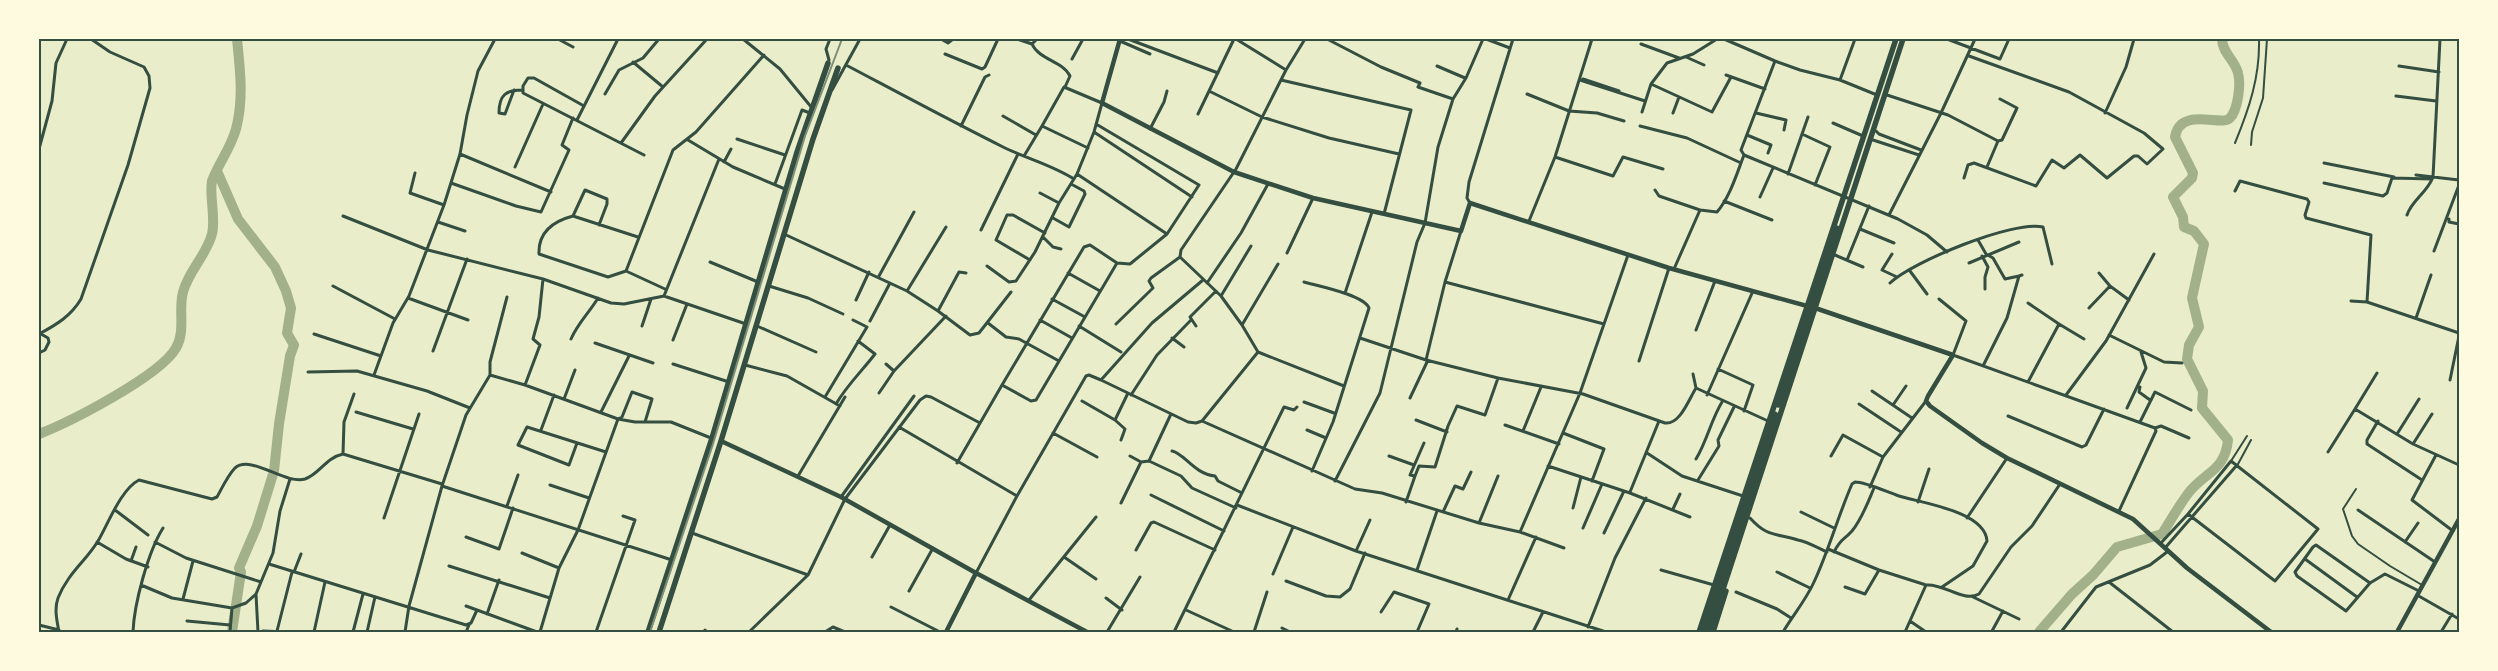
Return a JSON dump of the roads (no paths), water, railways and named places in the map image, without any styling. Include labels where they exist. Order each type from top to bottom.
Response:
[{"type":"main road","points":[[1698,632],[1897,39]]},
{"type":"main road","points":[[1704,632],[1897,39]]},
{"type":"main road","points":[[1713,632],[1876,131],[1904,39]]},
{"type":"main road","points":[[1708,632],[1904,39]]},
{"type":"main road","points":[[648,632],[712,438],[786,189],[828,61]]},
{"type":"main road","points":[[659,630],[692,533],[827,96],[838,68]]},
{"type":"main road","points":[[760,278],[764,277],[770,281]]},
{"type":"main road","points":[[653,616],[658,620],[663,619]]},
{"type":"main road","points":[[651,623],[656,623],[659,630]]},
{"type":"street","points":[[39,149],[52,100],[56,63],[67,39]]},
{"type":"street","points":[[40,334],[55,326],[72,313],[81,299],[128,165],[150,88],[149,76],[144,67],[110,52],[91,39]]},
{"type":"street","points":[[374,375],[395,319],[408,298],[428,250],[460,154],[478,71],[495,39]]},
{"type":"street","points":[[558,39],[564,40],[572,46]]},
{"type":"street","points":[[451,183],[516,206],[542,212],[569,150],[562,145],[618,39]]},
{"type":"street","points":[[605,94],[620,70],[633,61],[643,58],[659,39]]},
{"type":"street","points":[[621,143],[663,87],[708,39]]},
{"type":"street","points":[[743,39],[780,69],[811,110]]},
{"type":"street","points":[[828,61],[826,49],[830,39]]},
{"type":"street","points":[[827,96],[838,83],[860,39]]},
{"type":"street","points":[[941,39],[948,42],[953,39]]},
{"type":"street","points":[[945,54],[981,70],[986,67],[998,39]]},
{"type":"street","points":[[1017,39],[1032,44],[1045,57],[1067,70],[1070,76],[1024,156]]},
{"type":"street","points":[[1032,44],[1037,39]]},
{"type":"street","points":[[1072,59],[1083,39]]},
{"type":"street","points":[[1128,39],[1218,73]]},
{"type":"street","points":[[1198,114],[1235,39],[1286,70]]},
{"type":"street","points":[[1116,324],[1153,288],[1149,281],[1151,278],[1180,257],[1181,250],[1234,172],[1286,70],[1305,39]]},
{"type":"street","points":[[1327,39],[1381,68],[1420,83],[1418,87],[1453,99]]},
{"type":"street","points":[[1335,481],[1374,409],[1384,380],[1417,242],[1425,223],[1438,147],[1453,99],[1466,78],[1484,39],[1510,48]]},
{"type":"street","points":[[1513,39],[1469,182],[1467,198],[1470,203],[1671,269],[1818,309],[2155,428],[2161,426],[2189,438]]},
{"type":"street","points":[[1529,221],[1555,157],[1592,39]]},
{"type":"street","points":[[1642,112],[1651,84],[1668,64],[1717,39]]},
{"type":"street","points":[[1724,39],[1775,61],[1800,70],[1840,80],[1877,95]]},
{"type":"street","points":[[1840,80],[1855,39]]},
{"type":"street","points":[[1947,39],[2000,59],[2009,39]]},
{"type":"street","points":[[1888,215],[1941,113],[1969,56],[1975,39]]},
{"type":"street","points":[[2105,112],[2126,67],[2134,39]]},
{"type":"street","points":[[2407,215],[2413,202],[2428,190],[2433,178],[2440,39]]},
{"type":"street","points":[[987,266],[1013,283],[1030,260],[1059,203],[1077,174],[1088,148],[1120,40],[1150,54]]},
{"type":"street","points":[[1641,44],[1679,58]]},
{"type":"street","points":[[626,271],[673,150],[688,140],[764,55]]},
{"type":"street","points":[[1964,178],[1970,163],[1987,167],[2035,186],[2052,160],[2064,168],[2080,155],[2107,178],[2134,156],[2138,156],[2147,164],[2163,148],[2144,133],[2055,86],[1969,56]]},
{"type":"street","points":[[1685,57],[1704,66]]},
{"type":"street","points":[[633,61],[663,87]]},
{"type":"street","points":[[1775,61],[1741,150],[1744,155],[1888,215],[1927,235],[1947,252]]},
{"type":"street","points":[[846,65],[961,126],[1018,154],[1054,167],[1074,179]]},
{"type":"street","points":[[1437,66],[1466,78]]},
{"type":"street","points":[[2399,66],[2439,72]]},
{"type":"street","points":[[961,126],[985,77],[988,75]]},
{"type":"street","points":[[1726,75],[1764,89]]},
{"type":"street","points":[[1651,84],[1713,112],[1731,77]]},
{"type":"street","points":[[522,90],[528,78],[534,78],[584,106]]},
{"type":"street","points":[[1580,79],[1619,91]]},
{"type":"street","points":[[1580,79],[1645,101]]},
{"type":"street","points":[[1281,80],[1409,108],[1411,114],[1384,215]]},
{"type":"street","points":[[1065,87],[1234,172],[1313,198],[1461,231]]},
{"type":"street","points":[[514,90],[505,114],[499,112],[505,93],[514,90],[522,90]]},
{"type":"street","points":[[522,90],[523,93],[543,104],[644,155]]},
{"type":"street","points":[[1149,130],[1164,102],[1167,91]]},
{"type":"street","points":[[1209,91],[1262,117],[1329,138],[1399,154]]},
{"type":"street","points":[[1527,94],[1569,111],[1597,113],[1624,122]]},
{"type":"street","points":[[1887,95],[1941,113],[1998,141]]},
{"type":"street","points":[[2396,96],[2436,101]]},
{"type":"street","points":[[1672,113],[1679,97]]},
{"type":"street","points":[[1987,167],[1998,141],[2002,140],[2017,108],[2000,100]]},
{"type":"street","points":[[515,167],[543,104]]},
{"type":"street","points":[[775,184],[802,110],[811,110]]},
{"type":"street","points":[[1756,113],[1786,120],[1784,130]]},
{"type":"street","points":[[1003,116],[1036,135]]},
{"type":"street","points":[[1788,174],[1808,117]]},
{"type":"street","points":[[1833,123],[1863,136]]},
{"type":"street","points":[[957,463],[1084,247],[1088,245],[1117,263],[1127,265],[1137,260],[1167,234],[1199,185],[1096,124]]},
{"type":"street","points":[[1042,126],[1088,148]]},
{"type":"street","points":[[1640,126],[1687,138],[1741,163]]},
{"type":"street","points":[[1876,131],[1879,134],[1921,150]]},
{"type":"street","points":[[1094,132],[1192,197]]},
{"type":"street","points":[[1802,134],[1830,147],[1815,185]]},
{"type":"street","points":[[1747,135],[1771,145],[1768,154]]},
{"type":"street","points":[[737,139],[785,155]]},
{"type":"street","points":[[688,140],[724,162],[786,189]]},
{"type":"street","points":[[1873,140],[1919,155]]},
{"type":"street","points":[[724,162],[731,149]]},
{"type":"street","points":[[460,154],[551,192]]},
{"type":"street","points":[[982,230],[1018,154]]},
{"type":"street","points":[[1655,190],[1659,196],[1700,210],[1717,212],[1724,201],[1744,155]]},
{"type":"street","points":[[1555,157],[1613,176],[1623,157],[1663,169]]},
{"type":"street","points":[[664,296],[665,289],[719,159]]},
{"type":"street","points":[[2324,163],[2395,177],[2459,180]]},
{"type":"street","points":[[1760,197],[1773,168]]},
{"type":"street","points":[[415,173],[410,193],[444,205]]},
{"type":"street","points":[[1077,174],[1167,234]]},
{"type":"street","points":[[2416,175],[2433,178]]},
{"type":"street","points":[[2324,183],[2383,196],[2387,193],[2391,179],[2395,177]]},
{"type":"street","points":[[2235,190],[2240,181],[2307,199],[2309,202],[2306,217],[2371,236],[2367,302]]},
{"type":"street","points":[[1053,218],[1069,227],[1085,194],[1071,184]]},
{"type":"street","points":[[1207,283],[1241,233],[1268,184]]},
{"type":"street","points":[[2459,186],[2448,221],[2459,224]]},
{"type":"street","points":[[2434,251],[2459,186]]},
{"type":"street","points":[[573,216],[583,191],[589,190],[607,199],[599,225]]},
{"type":"street","points":[[1040,193],[1059,203]]},
{"type":"street","points":[[1286,254],[1313,198]]},
{"type":"street","points":[[1724,201],[1772,220]]},
{"type":"street","points":[[1410,398],[1427,360],[1445,282],[1470,203]]},
{"type":"street","points":[[1847,260],[1869,206]]},
{"type":"street","points":[[1639,361],[1671,269],[1700,210]]},
{"type":"street","points":[[879,276],[914,212]]},
{"type":"street","points":[[1345,294],[1372,212]]},
{"type":"street","points":[[1030,260],[996,240],[1007,215],[1013,215],[1045,233]]},
{"type":"street","points":[[343,216],[428,250],[543,280],[618,304],[664,296],[746,324]]},
{"type":"street","points":[[638,237],[573,216],[557,220],[549,226],[539,254],[608,277],[626,271],[665,289]]},
{"type":"street","points":[[438,222],[465,231]]},
{"type":"street","points":[[907,291],[946,227]]},
{"type":"street","points":[[1890,283],[1897,277],[1947,252],[1978,240],[2022,227],[2043,227],[2052,264]]},
{"type":"street","points":[[1860,229],[1894,243]]},
{"type":"street","points":[[784,234],[879,276],[907,291],[946,316],[970,335],[979,333],[1011,292]]},
{"type":"street","points":[[1043,237],[1053,247],[1061,249]]},
{"type":"street","points":[[1978,240],[1988,267],[1985,277],[1986,289]]},
{"type":"street","points":[[1969,263],[1984,255],[2019,242]]},
{"type":"street","points":[[1221,296],[1251,246]]},
{"type":"street","points":[[1892,254],[1882,270],[1897,277]]},
{"type":"street","points":[[2066,395],[2109,335],[2154,254]]},
{"type":"street","points":[[1520,532],[1580,393],[1628,255]]},
{"type":"street","points":[[1835,255],[1863,267]]},
{"type":"street","points":[[1983,366],[2007,318],[2020,276],[2005,279],[1993,258],[1984,255]]},
{"type":"street","points":[[1180,257],[1221,296],[1242,325],[1258,352],[1344,386]]},
{"type":"street","points":[[433,351],[467,259]]},
{"type":"street","points":[[710,262],[760,278]]},
{"type":"street","points":[[1002,385],[1031,401],[1036,400],[1117,263]]},
{"type":"street","points":[[1242,325],[1278,264]]},
{"type":"street","points":[[1910,271],[1926,294]]},
{"type":"street","points":[[856,300],[869,272]]},
{"type":"street","points":[[938,311],[959,272],[966,273]]},
{"type":"street","points":[[1068,273],[1100,291]]},
{"type":"street","points":[[2098,273],[2110,286],[2129,300]]},
{"type":"street","points":[[2416,318],[2431,275]]},
{"type":"street","points":[[525,384],[540,345],[533,339],[539,317],[543,280]]},
{"type":"street","points":[[1101,380],[1152,323],[1203,280]]},
{"type":"street","points":[[770,281],[842,314]]},
{"type":"street","points":[[1696,330],[1715,281]]},
{"type":"street","points":[[870,321],[890,282]]},
{"type":"street","points":[[1304,282],[1345,294],[1366,302],[1369,306],[1344,386],[1312,471]]},
{"type":"street","points":[[1445,282],[1604,324]]},
{"type":"street","points":[[333,286],[395,319]]},
{"type":"street","points":[[2089,308],[2110,286]]},
{"type":"street","points":[[1196,326],[1190,316],[1216,291]]},
{"type":"street","points":[[1707,395],[1752,291]]},
{"type":"street","points":[[405,632],[409,606],[442,485],[470,408],[490,375],[490,362],[507,297]]},
{"type":"street","points":[[408,298],[468,320]]},
{"type":"street","points":[[571,339],[579,322],[590,312],[598,298]]},
{"type":"street","points":[[642,326],[652,299]]},
{"type":"street","points":[[1052,299],[1085,317]]},
{"type":"street","points":[[1834,552],[1841,538],[1851,532],[1862,516],[1883,457],[1926,401],[1953,356],[1967,323],[1939,299]]},
{"type":"street","points":[[2351,301],[2367,302],[2459,334],[2450,380]]},
{"type":"street","points":[[2028,303],[2084,339]]},
{"type":"street","points":[[673,340],[687,304]]},
{"type":"street","points":[[879,393],[894,371],[946,316]]},
{"type":"street","points":[[825,397],[867,327],[853,320]]},
{"type":"street","points":[[1040,320],[1072,338]]},
{"type":"street","points":[[1116,420],[1129,394],[1144,372],[1172,338],[1192,320]]},
{"type":"street","points":[[988,323],[1010,339],[1016,338],[1058,361]]},
{"type":"street","points":[[2028,382],[2059,324]]},
{"type":"street","points":[[756,326],[816,352]]},
{"type":"street","points":[[1079,326],[1121,352]]},
{"type":"street","points":[[39,353],[45,350],[49,342],[48,338],[40,334]]},
{"type":"street","points":[[314,334],[381,356]]},
{"type":"street","points":[[2109,335],[2165,362],[2182,363]]},
{"type":"street","points":[[1172,338],[1184,347]]},
{"type":"street","points":[[1360,338],[1427,360],[1498,378],[1580,393],[1670,424],[1677,420],[1696,388],[1693,374]]},
{"type":"street","points":[[798,476],[846,388],[857,378],[875,354],[858,341]]},
{"type":"street","points":[[595,342],[629,356],[653,363]]},
{"type":"street","points":[[2127,408],[2146,367],[2141,351]]},
{"type":"street","points":[[946,632],[1017,496],[1084,378],[1089,375],[1188,422],[1196,423],[1202,421],[1258,352]]},
{"type":"street","points":[[602,412],[629,356]]},
{"type":"street","points":[[673,364],[728,382]]},
{"type":"street","points":[[886,364],[894,371]]},
{"type":"street","points":[[744,365],[787,376],[838,405]]},
{"type":"street","points":[[1718,369],[1753,385],[1744,411]]},
{"type":"street","points":[[564,398],[575,370]]},
{"type":"street","points":[[308,372],[351,371],[374,375],[428,391],[470,408]]},
{"type":"street","points":[[2328,452],[2377,373]]},
{"type":"street","points":[[490,375],[525,384],[618,419],[671,422],[712,438]]},
{"type":"street","points":[[1406,502],[1419,466],[1424,467],[1426,465],[1433,468],[1435,466],[1457,406],[1485,416],[1498,378]]},
{"type":"street","points":[[1893,405],[1906,386]]},
{"type":"street","points":[[1523,431],[1541,387]]},
{"type":"street","points":[[2140,387],[2139,392],[2150,400]]},
{"type":"street","points":[[1696,388],[1722,402],[1769,421]]},
{"type":"street","points":[[1872,391],[1912,418]]},
{"type":"street","points":[[466,606],[539,632],[559,568],[578,530],[618,419],[622,417],[632,393],[635,392],[652,399],[645,422]]},
{"type":"street","points":[[2140,422],[2150,400],[2156,392],[2191,410]]},
{"type":"street","points":[[343,454],[344,422],[354,394]]},
{"type":"street","points":[[541,430],[554,395]]},
{"type":"street","points":[[749,632],[808,574],[843,498],[914,396]]},
{"type":"street","points":[[843,498],[920,400],[926,396],[950,406],[980,423]]},
{"type":"street","points":[[838,405],[845,397]]},
{"type":"street","points":[[2397,434],[2419,399]]},
{"type":"street","points":[[1082,401],[1116,420],[1125,429],[1121,440]]},
{"type":"street","points":[[1926,401],[1982,443],[2007,458],[2119,511],[2148,532],[2166,550],[2271,632]]},
{"type":"street","points":[[1304,402],[1334,413]]},
{"type":"street","points":[[1696,459],[1705,445],[1712,422],[1722,402]]},
{"type":"street","points":[[1859,404],[1901,432]]},
{"type":"street","points":[[1174,632],[1284,407],[1294,410],[1297,407]]},
{"type":"street","points":[[1698,480],[1720,446],[1719,439],[1734,407]]},
{"type":"street","points":[[2008,416],[2082,447],[2086,445],[2104,409]]},
{"type":"street","points":[[2355,409],[2378,421],[2413,444],[2459,465]]},
{"type":"street","points":[[356,412],[413,428]]},
{"type":"street","points":[[384,518],[419,414]]},
{"type":"street","points":[[1149,461],[1171,414]]},
{"type":"street","points":[[2413,444],[2432,414]]},
{"type":"street","points":[[1416,420],[1447,432]]},
{"type":"street","points":[[1202,421],[1262,450],[1355,490],[1382,493],[1406,502],[1479,523],[1520,532],[1564,548]]},
{"type":"street","points":[[1630,493],[1660,421]]},
{"type":"street","points":[[2378,421],[2367,440],[2367,444],[2422,480]]},
{"type":"street","points":[[1505,425],[1559,444]]},
{"type":"street","points":[[577,443],[569,465],[518,445],[525,427],[541,430],[606,452]]},
{"type":"street","points":[[899,427],[957,463],[1017,496]]},
{"type":"street","points":[[2119,511],[2156,430],[2155,428]]},
{"type":"street","points":[[1307,430],[1326,438]]},
{"type":"street","points":[[1053,433],[1097,457]]},
{"type":"street","points":[[1563,433],[1604,450],[1592,481]]},
{"type":"street","points":[[1832,456],[1843,435],[1883,457]]},
{"type":"street","points":[[721,441],[798,476],[891,523],[976,573],[1030,600],[1085,632]]},
{"type":"street","points":[[1415,476],[1410,475],[1424,443]]},
{"type":"street","points":[[1172,451],[1178,452],[1192,467],[1216,476],[1218,481],[1242,493]]},
{"type":"street","points":[[1647,453],[1676,473],[1744,496]]},
{"type":"street","points":[[39,625],[59,631],[56,607],[71,574],[97,542],[131,486],[139,480],[212,499],[237,467],[253,466],[290,479],[307,478],[331,458],[343,454],[401,470],[672,560]]},
{"type":"street","points":[[2436,454],[2412,501],[2453,530]]},
{"type":"street","points":[[1130,456],[1141,462],[1149,461],[1181,476],[1192,488],[1356,551],[1606,632]]},
{"type":"street","points":[[1389,456],[1414,465]]},
{"type":"street","points":[[1967,518],[2007,458]]},
{"type":"street","points":[[2160,543],[2188,514],[2231,461],[2318,528],[2278,579],[2274,580],[2188,514]]},
{"type":"street","points":[[1121,503],[1141,462]]},
{"type":"street","points":[[1548,466],[1646,498],[1690,517]]},
{"type":"street","points":[[2067,632],[2062,631],[2092,591],[2150,565],[2166,550],[2237,466]]},
{"type":"street","points":[[1918,502],[1929,469]]},
{"type":"street","points":[[1444,512],[1455,486],[1463,489],[1471,472]]},
{"type":"street","points":[[507,506],[518,474]]},
{"type":"street","points":[[1479,523],[1498,476]]},
{"type":"street","points":[[1573,508],[1581,477]]},
{"type":"street","points":[[258,632],[256,594],[277,540],[280,511],[290,479]]},
{"type":"street","points":[[1783,632],[1810,588],[1828,551],[1834,528],[1852,484],[1858,482],[1918,502],[1940,506],[1967,518],[1984,530],[1986,544],[1973,566],[1954,577],[1942,587]]},
{"type":"street","points":[[1583,528],[1602,484]]},
{"type":"street","points":[[1973,597],[1979,594],[2011,547],[2032,526],[2060,484]]},
{"type":"street","points":[[550,485],[589,498]]},
{"type":"street","points":[[1604,533],[1624,491]]},
{"type":"street","points":[[1673,509],[1680,494]]},
{"type":"street","points":[[1151,495],[1224,531]]},
{"type":"street","points":[[1588,627],[1615,558],[1646,498]]},
{"type":"street","points":[[466,537],[498,550],[513,508]]},
{"type":"street","points":[[115,510],[148,535]]},
{"type":"street","points":[[1417,570],[1437,510]]},
{"type":"street","points":[[2358,510],[2436,562]]},
{"type":"street","points":[[1801,512],[1834,528]]},
{"type":"street","points":[[596,632],[635,520],[623,516]]},
{"type":"street","points":[[1030,600],[1096,517]]},
{"type":"street","points":[[1750,518],[1762,530],[1777,537],[1799,540],[1879,570],[1973,597],[2019,619]]},
{"type":"street","points":[[1356,551],[1370,520]]},
{"type":"street","points":[[2397,632],[2459,520]]},
{"type":"street","points":[[1136,550],[1151,523],[1154,522],[1215,550]]},
{"type":"street","points":[[872,557],[891,523]]},
{"type":"street","points":[[2406,542],[2418,523]]},
{"type":"street","points":[[1272,574],[1293,527]]},
{"type":"street","points":[[134,632],[134,614],[141,585],[155,542],[163,528]]},
{"type":"street","points":[[692,533],[808,574]]},
{"type":"street","points":[[1508,600],[1536,537]]},
{"type":"street","points":[[97,542],[130,561],[148,567]]},
{"type":"street","points":[[155,542],[193,561],[261,582]]},
{"type":"street","points":[[2370,583],[2318,546],[2313,547],[2295,572],[2296,576],[2345,610],[2348,610],[2370,583],[2385,574],[2459,619]]},
{"type":"street","points":[[130,561],[136,547]]},
{"type":"street","points":[[909,591],[933,548]]},
{"type":"street","points":[[522,553],[559,568]]},
{"type":"street","points":[[277,631],[293,572],[301,554]]},
{"type":"street","points":[[1286,581],[1326,596],[1340,597],[1350,588],[1365,554]]},
{"type":"street","points":[[1064,557],[1096,579]]},
{"type":"street","points":[[2305,558],[2357,598]]},
{"type":"street","points":[[183,599],[193,561]]},
{"type":"street","points":[[269,564],[469,625]]},
{"type":"street","points":[[449,566],[499,580],[550,598]]},
{"type":"street","points":[[1661,570],[1714,585]]},
{"type":"street","points":[[1845,587],[1865,594],[1879,570]]},
{"type":"street","points":[[1777,572],[1810,588]]},
{"type":"street","points":[[1107,632],[1122,610],[1140,577]]},
{"type":"street","points":[[487,614],[499,580]]},
{"type":"street","points":[[314,632],[325,582]]},
{"type":"street","points":[[2109,582],[2173,632]]},
{"type":"street","points":[[141,585],[172,598],[234,608],[256,594]]},
{"type":"street","points":[[1905,632],[1926,585]]},
{"type":"street","points":[[1254,632],[1267,592]]},
{"type":"street","points":[[1381,612],[1394,592],[1429,604],[1417,632]]},
{"type":"street","points":[[1736,592],[1777,608],[1791,618]]},
{"type":"street","points":[[352,632],[363,594]]},
{"type":"street","points":[[367,632],[375,597]]},
{"type":"street","points":[[1106,598],[1122,610]]},
{"type":"street","points":[[230,632],[234,608]]},
{"type":"street","points":[[891,608],[940,632]]},
{"type":"street","points":[[466,632],[477,610]]},
{"type":"street","points":[[1186,610],[1234,632]]},
{"type":"street","points":[[1992,631],[2003,610]]},
{"type":"street","points":[[1533,632],[1543,612]]},
{"type":"street","points":[[2441,632],[2452,614]]},
{"type":"street","points":[[187,620],[230,625]]},
{"type":"street","points":[[1910,620],[1926,632]]},
{"type":"street","points":[[826,632],[833,627],[845,632]]},
{"type":"street","points":[[1282,628],[1290,632]]},
{"type":"street","points":[[263,631],[287,632]]},
{"type":"street","points":[[202,632],[221,632]]},
{"type":"lane","points":[[2235,143],[2253,92],[2259,55],[2259,39]]},
{"type":"lane","points":[[2251,144],[2252,132],[2263,98],[2267,39]]},
{"type":"lane","points":[[2231,461],[2247,436]]},
{"type":"lane","points":[[2237,466],[2251,440]]},
{"type":"lane","points":[[2356,489],[2343,509],[2354,540],[2390,566],[2422,585]]},
{"type":"waterway","points":[[39,434],[92,409],[134,384],[152,372],[176,348],[181,335],[183,292],[212,234],[212,181],[236,129],[241,84],[237,39]]},
{"type":"waterway","points":[[2039,632],[2117,547],[2162,534],[2190,491],[2219,464],[2226,450],[2228,440],[2202,408],[2203,391],[2187,359],[2189,345],[2199,327],[2192,298],[2204,244],[2194,231],[2184,227],[2183,217],[2173,197],[2192,178],[2193,173],[2175,137],[2178,128],[2185,122],[2192,120],[2226,120],[2233,114],[2237,103],[2239,90],[2238,73],[2224,48],[2222,39]]},
{"type":"waterway","points":[[217,171],[238,219],[275,267],[286,291],[291,308],[287,333],[294,345],[290,356],[279,424],[274,471],[257,526],[239,568],[241,572],[232,632]]},
{"type":"railway","points":[[650,632],[713,444],[805,136],[842,39]]}]
